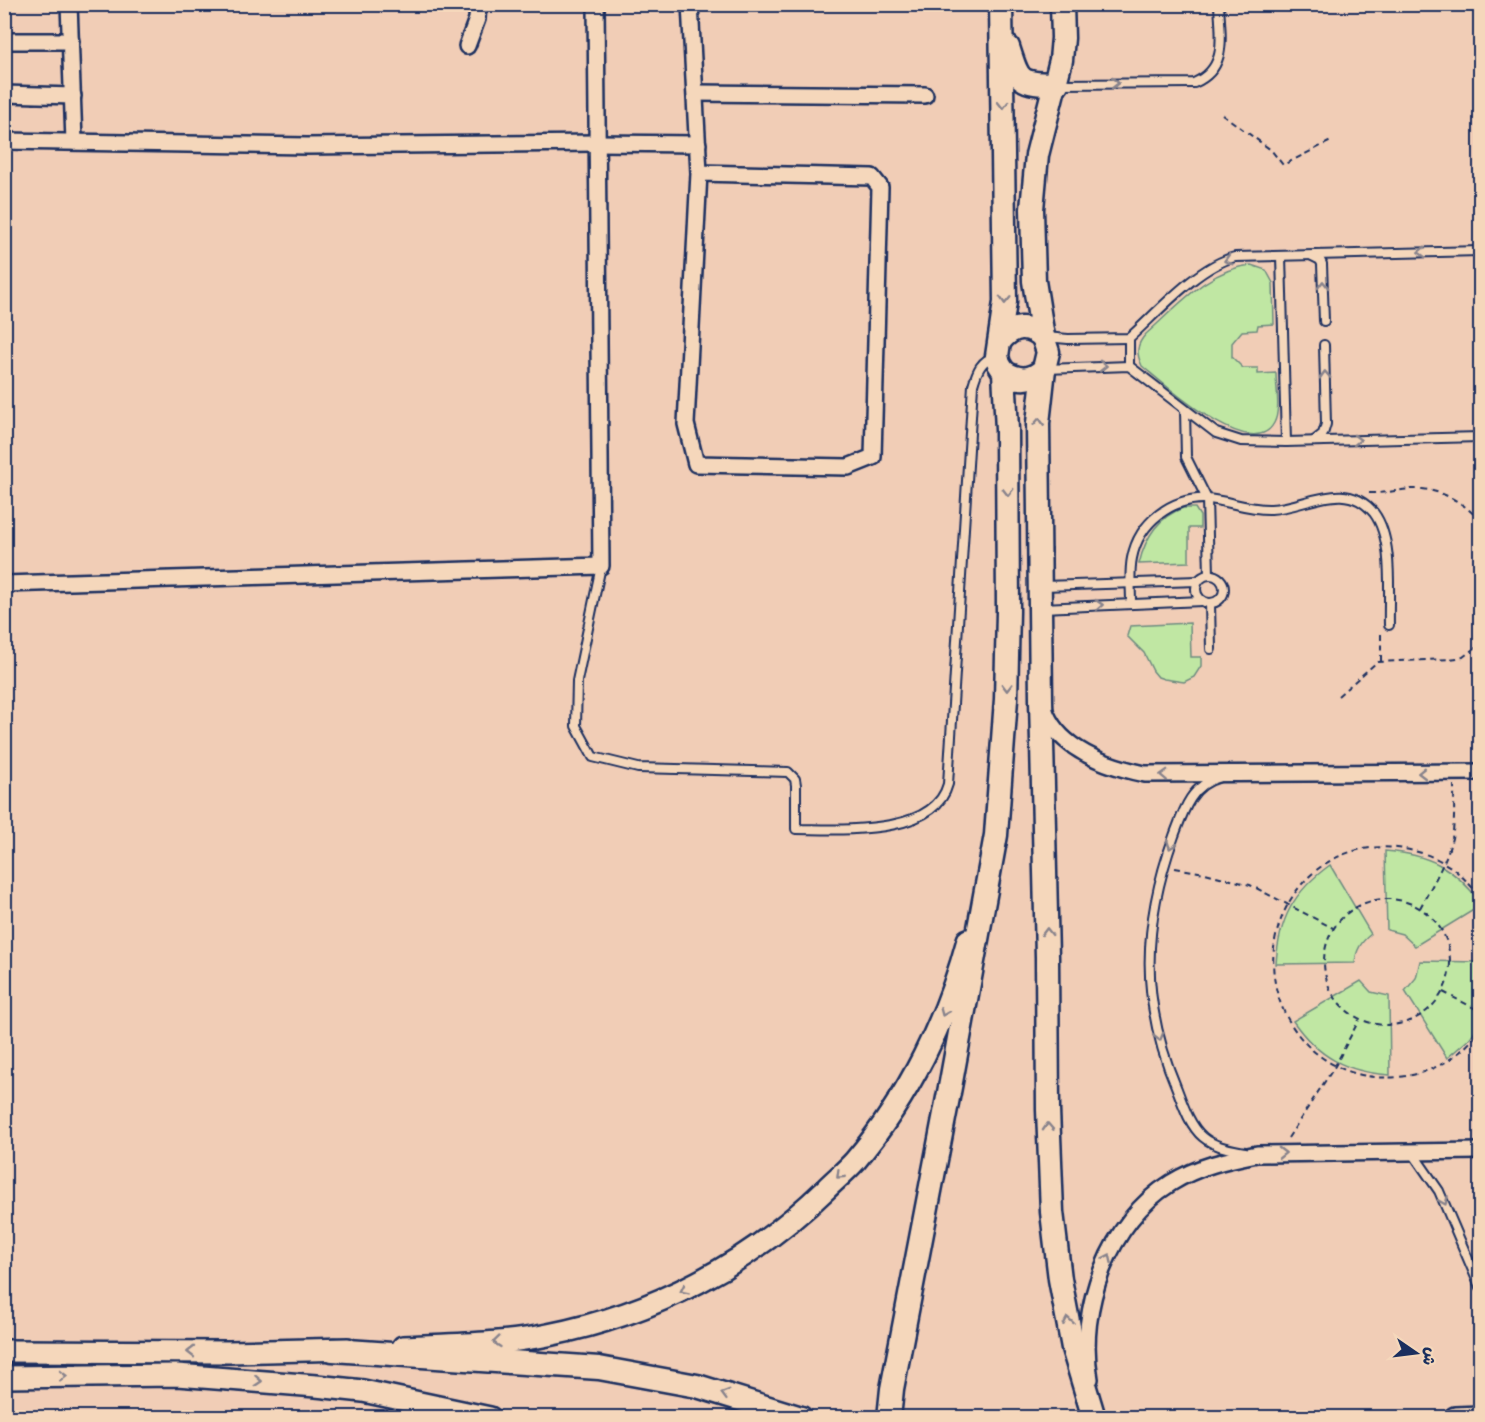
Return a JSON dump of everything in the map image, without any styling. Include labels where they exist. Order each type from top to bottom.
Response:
[{"type":"main road","points":[[889,1418],[892,1389],[996,835],[1006,699],[1008,622],[1007,430],[1001,356],[1005,302],[1001,4]]},
{"type":"main road","points":[[1062,4],[1064,38],[1057,84],[1042,130],[1032,209],[1034,281],[1043,337],[1048,352],[1038,423],[1048,1110],[1052,1212],[1060,1279],[1073,1348],[1096,1418]]},
{"type":"main road","points":[[1002,28],[1015,72],[1020,78],[1036,84],[1057,84]]},
{"type":"main road","points":[[1001,356],[1013,329],[1029,328],[1043,337]]},
{"type":"main road","points":[[1001,356],[1020,379],[1029,379],[1044,369]]},
{"type":"main road","points":[[333,1350],[599,1368],[697,1386],[801,1418]]},
{"type":"street","points":[[69,4],[74,142]]},
{"type":"street","points":[[467,46],[477,19],[478,4]]},
{"type":"street","points":[[4,584],[601,566],[596,4]]},
{"type":"street","points":[[690,4],[699,173],[686,424],[696,464],[848,467],[873,458],[880,188],[872,177],[699,173]]},
{"type":"street","points":[[4,41],[71,41]]},
{"type":"street","points":[[696,93],[926,95]]},
{"type":"street","points":[[4,94],[73,96]]},
{"type":"street","points":[[4,141],[307,146],[698,144]]},
{"type":"street","points":[[1041,700],[1048,720],[1059,734],[1077,748],[1120,769],[1145,774],[1480,772]]},
{"type":"street","points":[[4,1351],[229,1352],[492,1343],[548,1335],[601,1322],[656,1304],[707,1279],[757,1248],[808,1206],[855,1161],[896,1105],[929,1046],[956,982],[996,835]]},
{"type":"street","points":[[1096,1418],[1089,1373],[1087,1339],[1092,1304],[1101,1273],[1114,1244],[1134,1217],[1152,1197],[1171,1183],[1222,1161],[1257,1154],[1480,1151]]},
{"type":"street","points":[[4,1377],[177,1375],[316,1386],[363,1390],[490,1418]]},
{"type":"street","points":[[1455,1418],[1480,1417]]},
{"type":"lane","points":[[1057,84],[1194,82],[1204,79],[1216,65],[1220,52],[1219,4]]},
{"type":"lane","points":[[1043,337],[1129,338],[1211,266],[1235,257],[1480,251]]},
{"type":"lane","points":[[1310,255],[1320,260],[1322,264],[1324,321]]},
{"type":"lane","points":[[1281,256],[1286,442]]},
{"type":"lane","points":[[1129,338],[1129,366]]},
{"type":"lane","points":[[1312,441],[1323,434],[1326,424],[1324,345]]},
{"type":"lane","points":[[601,566],[577,681],[576,726],[593,757],[638,768],[788,772],[792,775],[796,785],[796,829],[856,829],[890,826],[928,812],[939,803],[946,793],[948,784],[973,385],[976,373],[982,364],[989,358],[1001,356]]},
{"type":"lane","points":[[1044,369],[1129,366],[1215,434],[1228,439],[1286,442],[1480,437]]},
{"type":"lane","points":[[1185,410],[1186,457],[1207,499],[1209,574]]},
{"type":"lane","points":[[1131,603],[1132,559],[1135,546],[1151,521],[1163,510],[1191,499],[1207,499],[1268,509],[1295,506],[1332,495],[1349,498],[1368,508],[1382,528],[1387,556],[1389,625]]},
{"type":"lane","points":[[1040,598],[1131,583],[1198,581],[1209,574]]},
{"type":"lane","points":[[1040,598],[1131,603],[1206,602],[1222,598],[1224,588],[1220,579],[1209,574]]},
{"type":"lane","points":[[1198,581],[1195,590],[1196,595],[1206,602],[1211,649]]},
{"type":"lane","points":[[1232,775],[1202,784],[1194,792],[1177,826],[1163,866],[1153,911],[1148,953],[1150,990],[1168,1069],[1194,1127],[1202,1136],[1223,1148],[1257,1154]]},
{"type":"lane","points":[[1412,1152],[1439,1191],[1480,1287]]},
{"type":"path","points":[[1222,114],[1271,150],[1283,165],[1331,141]]},
{"type":"path","points":[[1349,498],[1368,493],[1420,489],[1453,498],[1480,520]]},
{"type":"path","points":[[1381,662],[1380,636],[1389,625]]},
{"type":"path","points":[[1338,696],[1377,662],[1462,657],[1480,644]]},
{"type":"path","points":[[1420,908],[1444,862],[1452,838],[1454,772]]},
{"type":"path","points":[[1480,896],[1464,877],[1444,862],[1427,855],[1387,847],[1349,852],[1312,873],[1300,887],[1281,918],[1272,963],[1281,1006],[1290,1024],[1303,1042],[1335,1066],[1352,1074],[1390,1079],[1416,1075],[1436,1068],[1457,1054],[1480,1030]]},
{"type":"path","points":[[1163,866],[1205,873],[1250,885],[1333,928]]},
{"type":"path","points":[[1389,898],[1406,901],[1420,908],[1435,920],[1445,936],[1450,955],[1450,974],[1443,992],[1432,1008],[1416,1019],[1398,1025],[1378,1026],[1359,1020],[1345,1010],[1333,996],[1326,980],[1323,962],[1326,945],[1333,928],[1344,915],[1357,906],[1373,900],[1389,898]]},
{"type":"path","points":[[1443,992],[1480,1011]]},
{"type":"path","points":[[1277,1153],[1335,1066],[1359,1020]]},
{"type":"green space","points":[[1251,265],[1266,270],[1273,283],[1274,324],[1258,325],[1257,330],[1242,331],[1232,343],[1232,357],[1243,368],[1258,368],[1258,374],[1276,373],[1278,405],[1274,423],[1263,433],[1247,434],[1228,428],[1207,416],[1168,388],[1142,366],[1138,349],[1146,334],[1207,281],[1235,268]]},
{"type":"green space","points":[[1183,508],[1195,508],[1200,516],[1200,528],[1189,528],[1189,562],[1139,564],[1154,530],[1166,517]]},
{"type":"green space","points":[[1190,623],[1191,657],[1201,657],[1201,666],[1194,677],[1184,682],[1158,677],[1144,653],[1127,636],[1130,626]]},
{"type":"green space","points":[[1385,851],[1414,855],[1439,864],[1470,890],[1480,902],[1480,906],[1415,946],[1402,934],[1387,930]]},
{"type":"green space","points":[[1330,865],[1371,934],[1360,947],[1355,963],[1276,964],[1280,933],[1290,908],[1306,886]]},
{"type":"green space","points":[[1420,961],[1480,962],[1480,1024],[1469,1039],[1447,1058],[1405,991],[1416,978]]},
{"type":"green space","points":[[1361,981],[1371,992],[1389,996],[1390,1075],[1360,1070],[1334,1060],[1313,1044],[1293,1021]]}]
